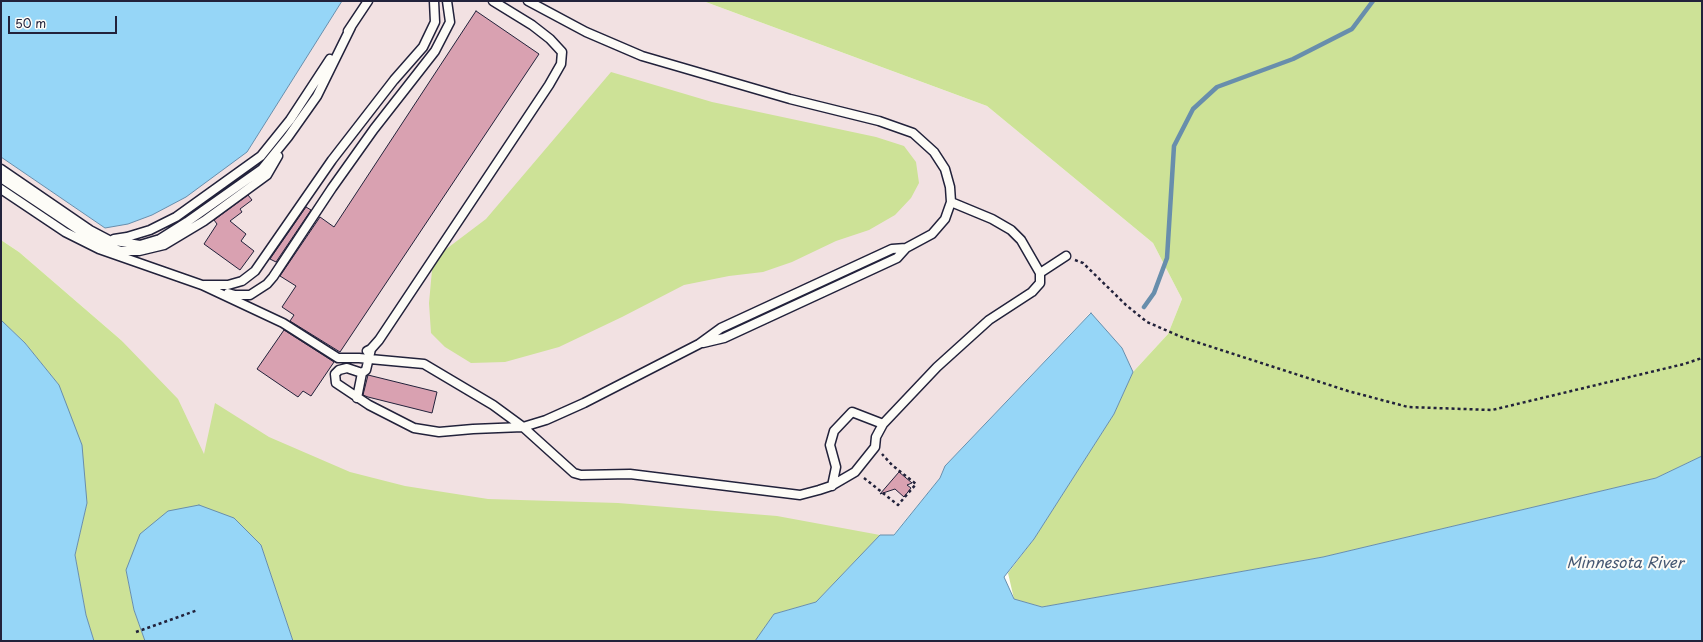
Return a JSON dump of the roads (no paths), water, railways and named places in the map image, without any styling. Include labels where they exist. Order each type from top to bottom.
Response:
[{"type":"lane","points":[[109,240],[127,237],[150,230],[176,217],[261,156],[290,120],[368,1]]},
{"type":"lane","points":[[202,285],[228,285],[242,281],[255,271],[332,160],[394,80],[423,47],[436,22],[434,1]]},
{"type":"lane","points":[[1,189],[65,232],[99,249],[235,295],[250,294],[267,284],[273,277],[332,188],[374,129],[435,51],[450,22],[448,1]]},
{"type":"lane","points":[[338,358],[362,353],[371,349],[379,340],[549,85],[561,64],[562,52],[550,39],[532,25],[493,1]]},
{"type":"lane","points":[[362,373],[347,368],[338,370],[335,374],[336,383],[358,398],[414,428],[439,432],[523,427],[546,420],[584,403],[699,344],[728,325],[892,249],[906,248],[932,234],[945,219],[950,202],[950,187],[944,169],[934,152],[913,133],[879,121],[790,99],[642,56],[586,32],[528,1]]},
{"type":"lane","points":[[1,178],[86,235],[106,246],[121,251],[139,251],[164,245],[204,221],[266,175],[289,137],[317,96],[351,27]]},
{"type":"lane","points":[[1,170],[90,230],[109,240],[140,245],[160,238],[187,222],[262,169],[289,137]]},
{"type":"lane","points":[[202,285],[283,323],[338,358],[424,364],[492,405],[523,427],[574,473],[581,475],[630,474],[800,495],[832,486],[855,472],[875,447],[876,437],[883,424],[959,346],[989,320],[1032,292],[1040,283],[1040,273],[1021,240],[1011,230],[992,219],[950,202]]},
{"type":"lane","points":[[1040,273],[1066,256]]},
{"type":"lane","points":[[358,398],[362,373],[366,370],[371,349]]},
{"type":"lane","points":[[832,486],[836,467],[830,444],[834,431],[852,412],[883,424]]},
{"type":"water","points":[[1,1],[342,1],[247,152],[186,197],[152,215],[128,224],[105,228],[1,157]]},
{"type":"water","name":"Minnesota River","points":[[1091,313],[1122,348],[1133,372],[1114,414],[1034,539],[1004,577],[1014,599],[1042,607],[1323,557],[1656,478],[1702,456],[1702,641],[755,641],[774,614],[816,602],[880,535],[894,535],[940,478],[945,466]]},
{"type":"water","points":[[1,320],[25,343],[59,385],[82,445],[87,503],[75,555],[86,615],[94,641],[1,641]]},
{"type":"water","points":[[199,505],[234,518],[261,545],[293,641],[145,641],[134,610],[126,570],[140,534],[168,511]]},
{"type":"waterway","points":[[1144,307],[1154,293],[1167,258],[1174,146],[1193,109],[1217,87],[1293,59],[1352,29],[1373,1]]}]
